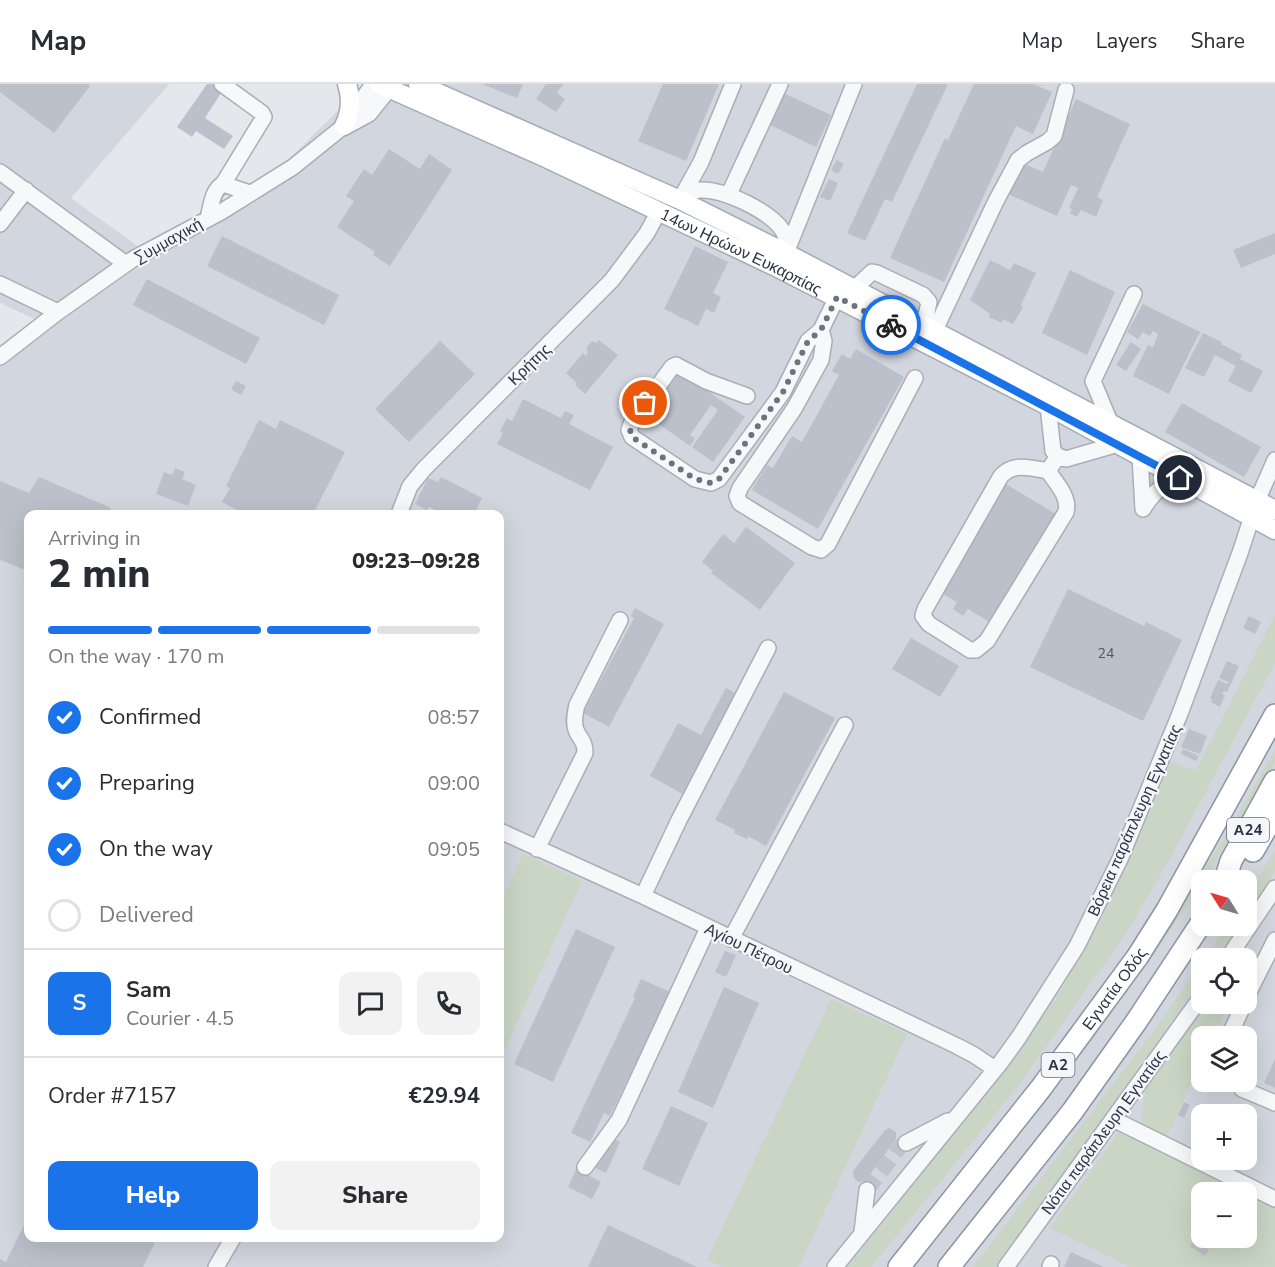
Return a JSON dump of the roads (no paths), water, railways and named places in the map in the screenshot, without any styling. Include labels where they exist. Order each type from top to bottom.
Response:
[{"type":"highway","name":"Εγνατία Οδός","points":[[899,1267],[1041,1088],[1138,956],[1167,910],[1275,715]]},
{"type":"highway","name":"Α24","points":[[1228,870],[1275,781]]},
{"type":"highway","points":[[1241,870],[1275,813]]},
{"type":"highway","name":"Α2","points":[[949,1267],[1072,1112],[1136,1022],[1193,936]]},
{"type":"main road","points":[[342,128],[349,115],[350,95],[347,84]]},
{"type":"main road","name":"14ων Ηρώων Ευκαρπίας","points":[[418,84],[680,200],[930,328],[1110,422],[1254,509],[1275,530]]},
{"type":"main road","name":"14ων Ηρώων Ευκαρπίας","points":[[384,85],[546,158],[837,297],[1048,406],[1180,478],[1254,509],[1275,510]]},
{"type":"street","points":[[208,218],[216,190],[223,184],[264,117],[262,113],[222,84]]},
{"type":"street","points":[[680,200],[701,162],[733,84]]},
{"type":"street","points":[[729,194],[780,84]]},
{"type":"street","points":[[786,254],[854,84]]},
{"type":"street","name":"Συμμαχική","points":[[0,357],[126,264],[293,167],[342,128],[369,114],[384,85]]},
{"type":"street","points":[[930,328],[1018,160],[1054,136],[1066,90]]},
{"type":"street","points":[[3,180],[26,190],[126,264]]},
{"type":"street","points":[[223,184],[250,193]]},
{"type":"street","points":[[0,224],[26,190]]},
{"type":"street","points":[[680,200],[700,190],[729,194],[764,214],[783,230],[786,237],[786,254]]},
{"type":"street","name":"Κρήτης","points":[[401,510],[410,486],[424,469],[612,279],[647,232],[659,211]]},
{"type":"street","points":[[855,289],[872,272],[923,295],[929,302],[930,328]]},
{"type":"street","points":[[0,284],[58,312]]},
{"type":"street","points":[[1110,422],[1093,381],[1134,294]]},
{"type":"street","points":[[747,396],[706,381],[676,365],[672,367],[632,422],[629,430],[632,437],[695,479],[711,483],[719,479],[783,392],[808,341],[821,330],[837,297]]},
{"type":"street","points":[[821,330],[824,341],[821,360],[794,409],[740,488],[737,496],[740,503],[813,547],[820,550],[828,544],[915,378]]},
{"type":"street","points":[[1048,406],[1053,451],[1058,456],[1066,459],[1118,444]]},
{"type":"street","points":[[1048,471],[1058,456]]},
{"type":"street","points":[[1140,456],[1143,509],[1153,493],[1180,478]]},
{"type":"street","name":"Βόρεια παράπλευρη Εγνατίας","points":[[835,1267],[995,1069],[1019,1037],[1077,946],[1120,860],[1179,716],[1240,553],[1254,509],[1275,460]]},
{"type":"street","points":[[1018,466],[1048,471],[1067,499],[1066,512],[987,641],[976,650],[970,650],[929,624],[923,615],[925,609],[1001,476],[1012,467],[1018,466]]},
{"type":"street","points":[[537,849],[585,753],[585,743],[576,730],[574,718],[577,705],[620,620]]},
{"type":"street","points":[[643,896],[679,820],[768,648]]},
{"type":"street","points":[[731,939],[845,725]]},
{"type":"street","name":"Αγίου Πέτρου","points":[[504,833],[643,896],[968,1051],[995,1069]]},
{"type":"street","points":[[1235,948],[1275,888]]},
{"type":"street","points":[[585,1167],[619,1120],[708,928]]},
{"type":"street","points":[[1257,976],[1275,940]]},
{"type":"street","name":"Νότια παράπλευρη Εγνατίας","points":[[1006,1267],[1191,1011]]},
{"type":"street","points":[[1249,1092],[1275,1103]]},
{"type":"street","points":[[906,1143],[956,1117]]},
{"type":"street","points":[[1113,1119],[1275,1199]]},
{"type":"street","points":[[861,1233],[867,1190]]},
{"type":"street","points":[[216,1267],[229,1242]]},
{"type":"tunnel","points":[[867,1190],[901,1146],[906,1143]]}]
